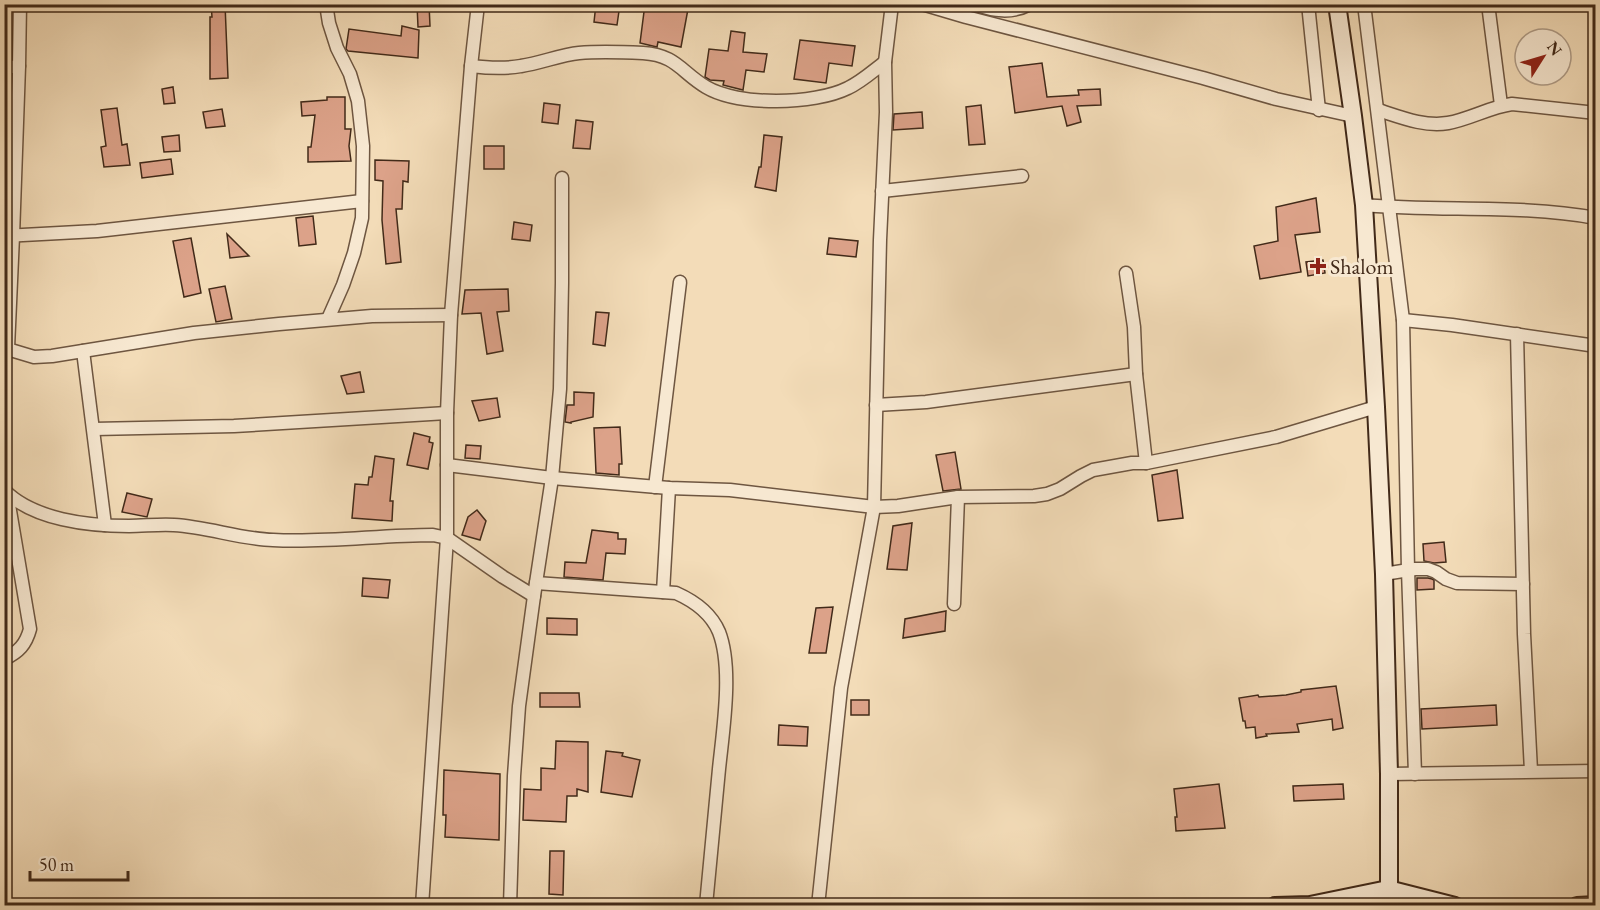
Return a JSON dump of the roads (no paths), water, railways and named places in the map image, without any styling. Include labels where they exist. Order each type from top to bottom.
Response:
[{"type":"main road","points":[[1337,4],[1364,205],[1376,407],[1384,574],[1389,774],[1388,897]]},
{"type":"main road","points":[[1275,906],[1311,905],[1388,897],[1455,906]]},
{"type":"main road","points":[[1576,906],[1596,905]]},
{"type":"street","points":[[20,4],[6,348],[34,357],[52,356],[194,333],[328,319],[451,315]]},
{"type":"street","points":[[326,4],[337,48],[350,75],[358,101],[363,146],[362,218],[354,253],[328,319]]},
{"type":"street","points":[[422,906],[447,538],[447,413],[451,315],[478,4]]},
{"type":"street","points":[[818,906],[841,687],[874,507],[882,191],[886,123],[885,62],[892,4]]},
{"type":"street","points":[[922,4],[966,11],[1276,99],[1353,116]]},
{"type":"street","points":[[974,4],[989,10],[1005,12],[1030,4]]},
{"type":"street","points":[[1308,4],[1318,110]]},
{"type":"street","points":[[1364,4],[1403,320],[1415,774]]},
{"type":"street","points":[[1488,4],[1501,105]]},
{"type":"street","points":[[471,66],[492,68],[520,66],[579,53],[658,54],[671,60],[704,86],[717,92],[757,100],[787,100],[817,98],[834,94],[849,88],[885,62]]},
{"type":"street","points":[[4,68],[18,66]]},
{"type":"street","points":[[1378,110],[1415,121],[1436,124],[1448,123],[1501,105],[1512,104],[1596,113]]},
{"type":"street","points":[[882,191],[1022,176]]},
{"type":"street","points":[[510,906],[514,776],[519,706],[552,478],[561,366],[562,178]]},
{"type":"street","points":[[9,236],[97,231],[362,201]]},
{"type":"street","points":[[1364,205],[1540,210],[1596,218]]},
{"type":"street","points":[[1126,273],[1134,327],[1136,374],[1146,463]]},
{"type":"street","points":[[655,487],[680,282]]},
{"type":"street","points":[[1403,320],[1596,346]]},
{"type":"street","points":[[1517,334],[1524,634],[1531,771]]},
{"type":"street","points":[[84,351],[105,525]]},
{"type":"street","points":[[876,405],[938,401],[1136,374]]},
{"type":"street","points":[[447,465],[552,478],[669,488],[730,490],[874,507],[898,506],[958,497],[1047,494],[1093,470],[1132,463],[1146,463],[1276,437],[1376,407]]},
{"type":"street","points":[[94,429],[234,426],[447,413]]},
{"type":"street","points":[[663,592],[669,488]]},
{"type":"street","points":[[6,492],[32,510],[60,518],[105,525],[176,525],[274,540],[433,535],[447,538],[534,596]]},
{"type":"street","points":[[4,659],[16,653],[27,641],[30,629],[6,492]]},
{"type":"street","points":[[954,604],[958,497]]},
{"type":"street","points":[[1384,574],[1428,569],[1457,583],[1523,584]]},
{"type":"street","points":[[536,583],[676,593],[688,598],[711,618],[719,633],[724,653],[726,683],[706,906]]},
{"type":"street","points":[[1389,774],[1596,771]]},
{"type":"place","name":"Shalom","points":[[1318,266]]}]
